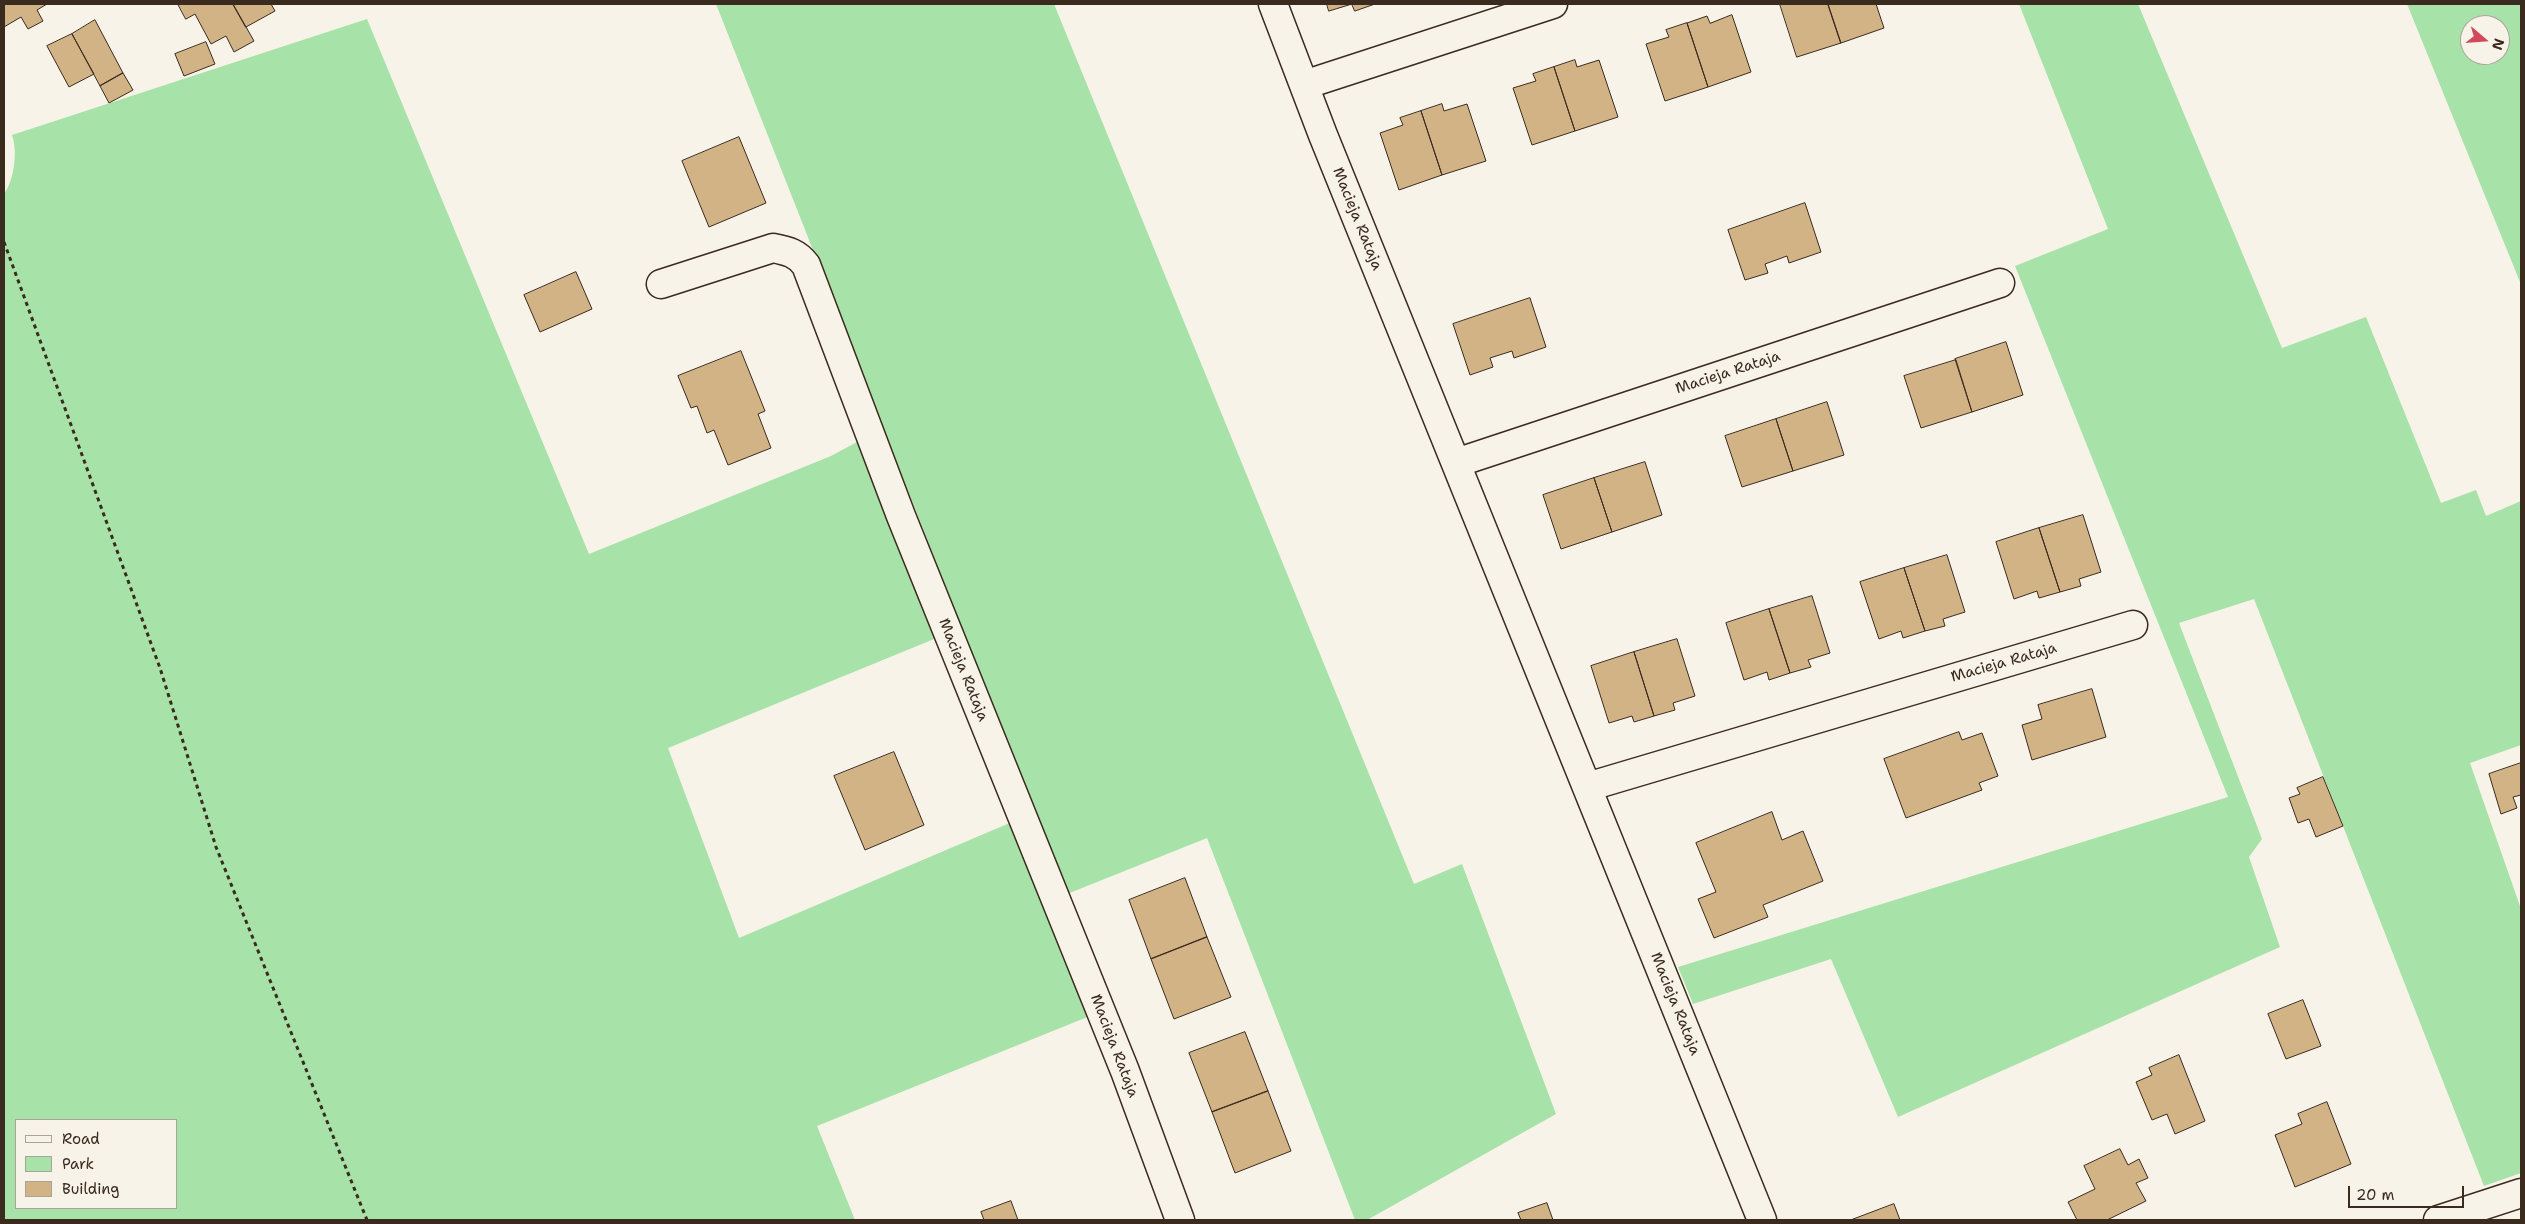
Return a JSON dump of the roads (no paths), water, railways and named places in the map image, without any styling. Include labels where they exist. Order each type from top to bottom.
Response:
[{"type":"street","name":"Macieja Rataja","points":[[1273,4],[1762,1220]]},
{"type":"street","points":[[1304,85],[1553,4]]},
{"type":"street","name":"Macieja Rataja","points":[[661,284],[773,248],[790,251],[799,256],[806,265],[901,516],[1125,1072],[1180,1220]]},
{"type":"street","name":"Macieja Rataja","points":[[1456,463],[2000,283]]},
{"type":"street","name":"Macieja Rataja","points":[[1587,787],[2133,625]]},
{"type":"street","points":[[2438,1220],[2521,1193]]}]
